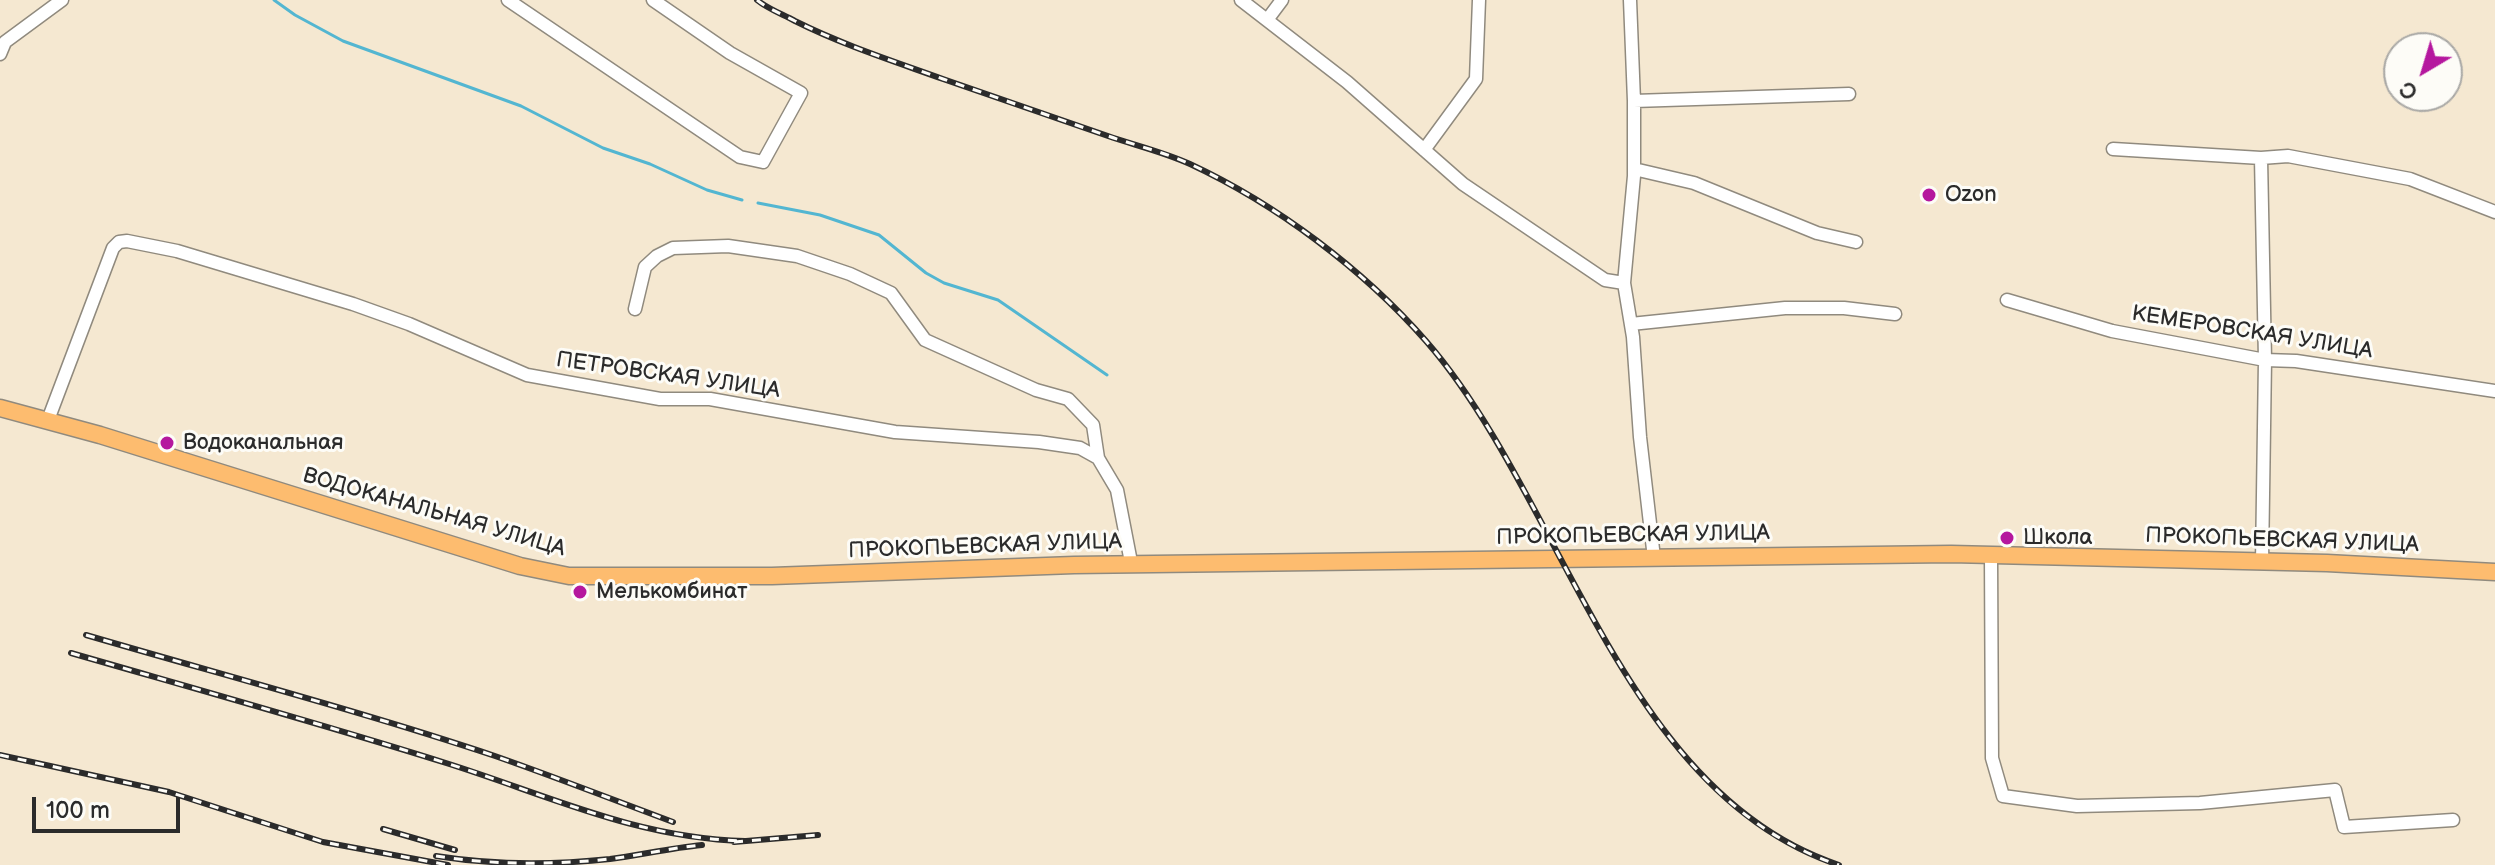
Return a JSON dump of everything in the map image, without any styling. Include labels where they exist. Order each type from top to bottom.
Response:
[{"type":"main road","name":"ВОДОКАНАЛЬНАЯ УЛИЦА","points":[[0,408],[48,420],[520,566],[569,576],[772,576]]},
{"type":"main road","name":"ПРОКОПЬЕВСКАЯ УЛИЦА","points":[[772,576],[1074,565],[1991,555],[2495,572]]},
{"type":"street","points":[[0,54],[5,42],[62,0]]},
{"type":"street","points":[[508,0],[740,157],[763,162],[801,93],[730,53],[653,0]]},
{"type":"street","points":[[1241,0],[1347,82],[1463,184],[1605,280],[1624,283]]},
{"type":"street","points":[[1267,20],[1282,0]]},
{"type":"street","points":[[1424,150],[1476,79],[1479,0]]},
{"type":"street","points":[[1630,0],[1634,169],[1624,283],[1631,324],[1654,558]]},
{"type":"street","points":[[1634,101],[1849,94]]},
{"type":"street","points":[[2113,149],[2261,158],[2288,156],[2410,179],[2495,212]]},
{"type":"street","points":[[2261,158],[2265,360],[2262,562]]},
{"type":"street","points":[[1634,169],[1694,183],[1817,233],[1856,242]]},
{"type":"street","name":"ПЕТРОВСКАЯ УЛИЦА","points":[[48,420],[113,248],[119,242],[127,241],[177,251],[353,304],[409,324],[527,375],[660,399],[710,399],[895,432],[1039,442],[1080,448],[1098,458]]},
{"type":"street","points":[[635,309],[645,267],[673,248],[728,246],[797,256],[850,274],[891,293],[925,340],[1036,390],[1068,399],[1093,425],[1098,458],[1117,490],[1130,557]]},
{"type":"street","name":"КЕМЕРОВСКАЯ УЛИЦА","points":[[2007,300],[2112,331],[2265,360],[2296,361],[2495,391]]},
{"type":"street","points":[[1631,324],[1785,308],[1844,308],[1895,314]]},
{"type":"street","points":[[1991,555],[1992,758],[2003,796],[2077,806],[2143,805],[2200,803],[2335,790],[2344,827],[2453,820]]},
{"type":"waterway","points":[[274,0],[343,41],[521,106],[603,148],[650,164],[707,190],[742,200]]},
{"type":"waterway","points":[[758,203],[820,215],[879,235],[926,273],[944,283],[998,300],[1107,375]]},
{"type":"railway","points":[[757,0],[813,30],[868,52],[1190,164],[1254,198],[1317,240],[1401,314],[1426,341],[1474,406],[1518,479],[1602,635],[1649,709],[1702,775],[1764,828],[1839,865]]},
{"type":"railway","points":[[86,635],[444,740],[673,822]]},
{"type":"railway","points":[[71,653],[484,775],[592,813],[666,832],[745,841]]},
{"type":"railway","points":[[0,755],[169,792],[323,842],[448,865]]},
{"type":"railway","points":[[383,829],[455,850]]},
{"type":"railway","points":[[734,842],[818,835]]},
{"type":"railway","points":[[436,856],[501,862],[566,862],[610,859],[702,845]]},
{"type":"place","name":"Ozon","points":[[1929,195]]},
{"type":"place","name":"Водоканальная","points":[[167,443]]},
{"type":"place","name":"Школа","points":[[2007,538]]},
{"type":"place","name":"Мелькомбинат","points":[[580,592]]}]
